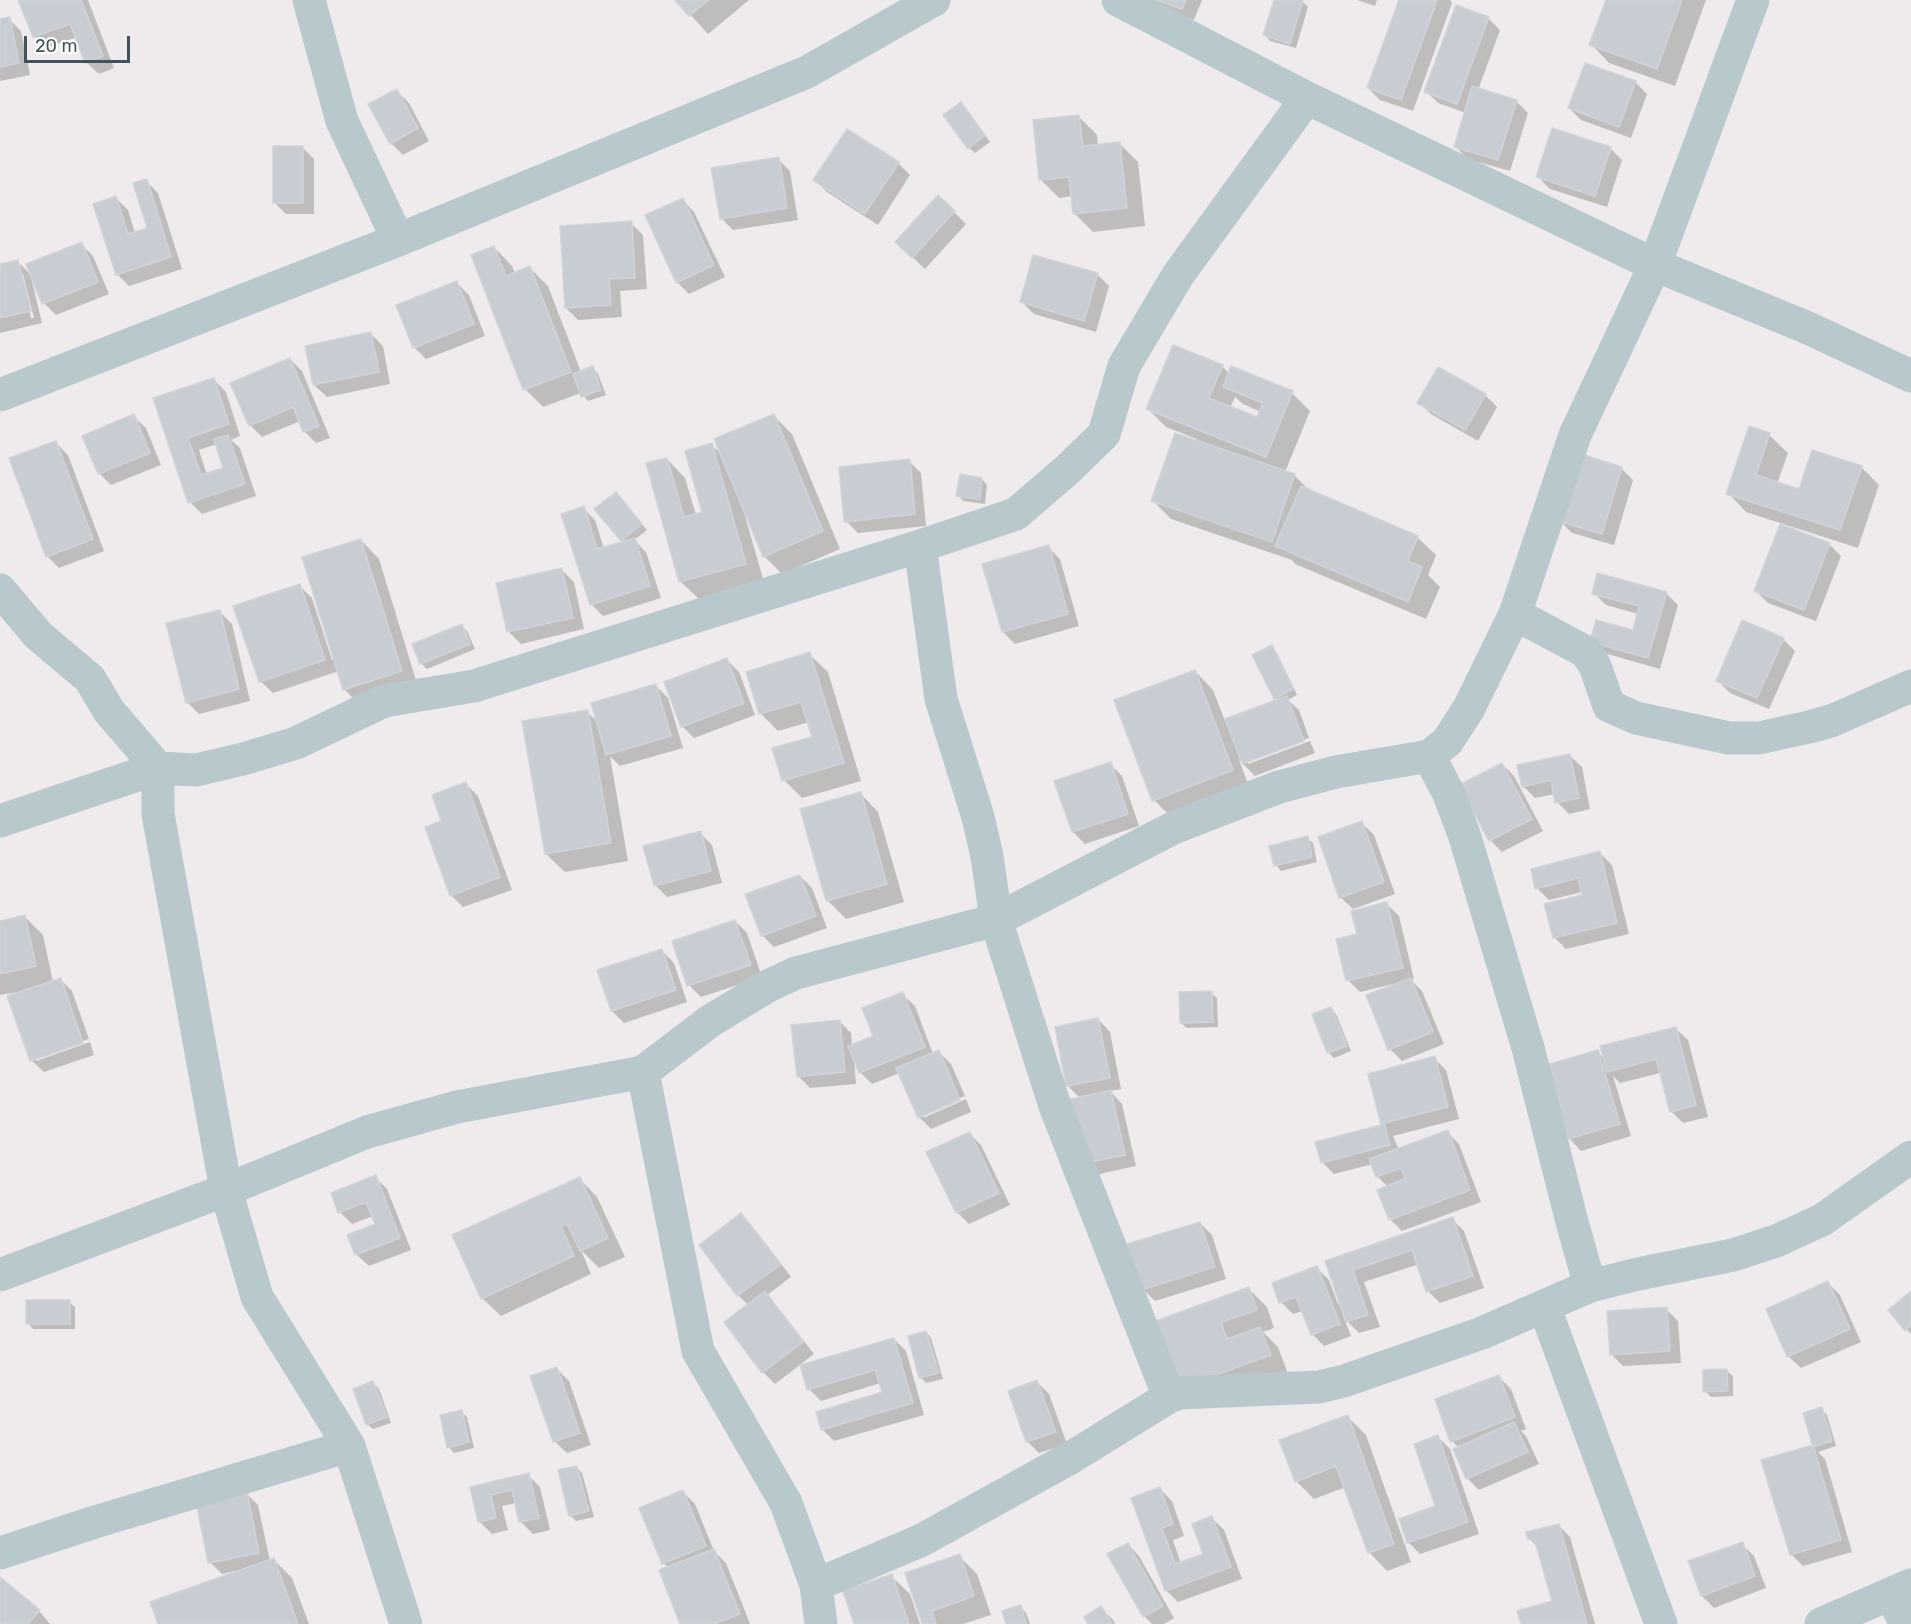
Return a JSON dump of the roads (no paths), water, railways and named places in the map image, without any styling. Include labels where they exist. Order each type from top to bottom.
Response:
[{"type":"street","points":[[309,0],[342,121],[398,240]]},
{"type":"street","points":[[0,395],[398,240],[807,72],[934,0]]},
{"type":"street","points":[[1118,0],[1307,98],[1655,265],[1808,328],[1911,376]]},
{"type":"street","points":[[0,1275],[226,1190],[367,1132],[457,1107],[643,1072],[710,1021],[768,986],[796,973],[996,920],[1173,828],[1225,806],[1280,787],[1336,772],[1429,756],[1447,742],[1469,708],[1515,614],[1575,435],[1655,265],[1753,0]]},
{"type":"street","points":[[0,821],[158,768],[196,770],[296,743],[384,701],[474,686],[1016,514],[1104,434],[1124,366],[1178,275],[1307,98]]},
{"type":"street","points":[[920,546],[941,699],[978,817],[987,856],[996,920],[1055,1106],[1169,1397]]},
{"type":"street","points":[[0,590],[38,635],[90,678],[109,711],[158,768],[158,814],[226,1190],[257,1297],[349,1446],[406,1624]]},
{"type":"street","points":[[1515,614],[1586,652],[1595,666],[1609,706],[1636,718],[1729,738],[1759,738],[1831,721],[1911,686]]},
{"type":"street","points":[[1429,756],[1448,792],[1464,834],[1528,1048],[1590,1286]]},
{"type":"street","points":[[643,1072],[698,1351],[786,1503],[816,1585],[821,1624]]},
{"type":"street","points":[[816,1585],[922,1540],[1071,1457],[1169,1397],[1180,1393],[1319,1387],[1344,1382],[1482,1334],[1590,1286],[1733,1255],[1776,1240],[1822,1220],[1911,1157]]},
{"type":"street","points":[[1544,1306],[1661,1624]]},
{"type":"street","points":[[0,1553],[349,1446]]},
{"type":"street","points":[[1821,1624],[1901,1590],[1906,1624]]}]
